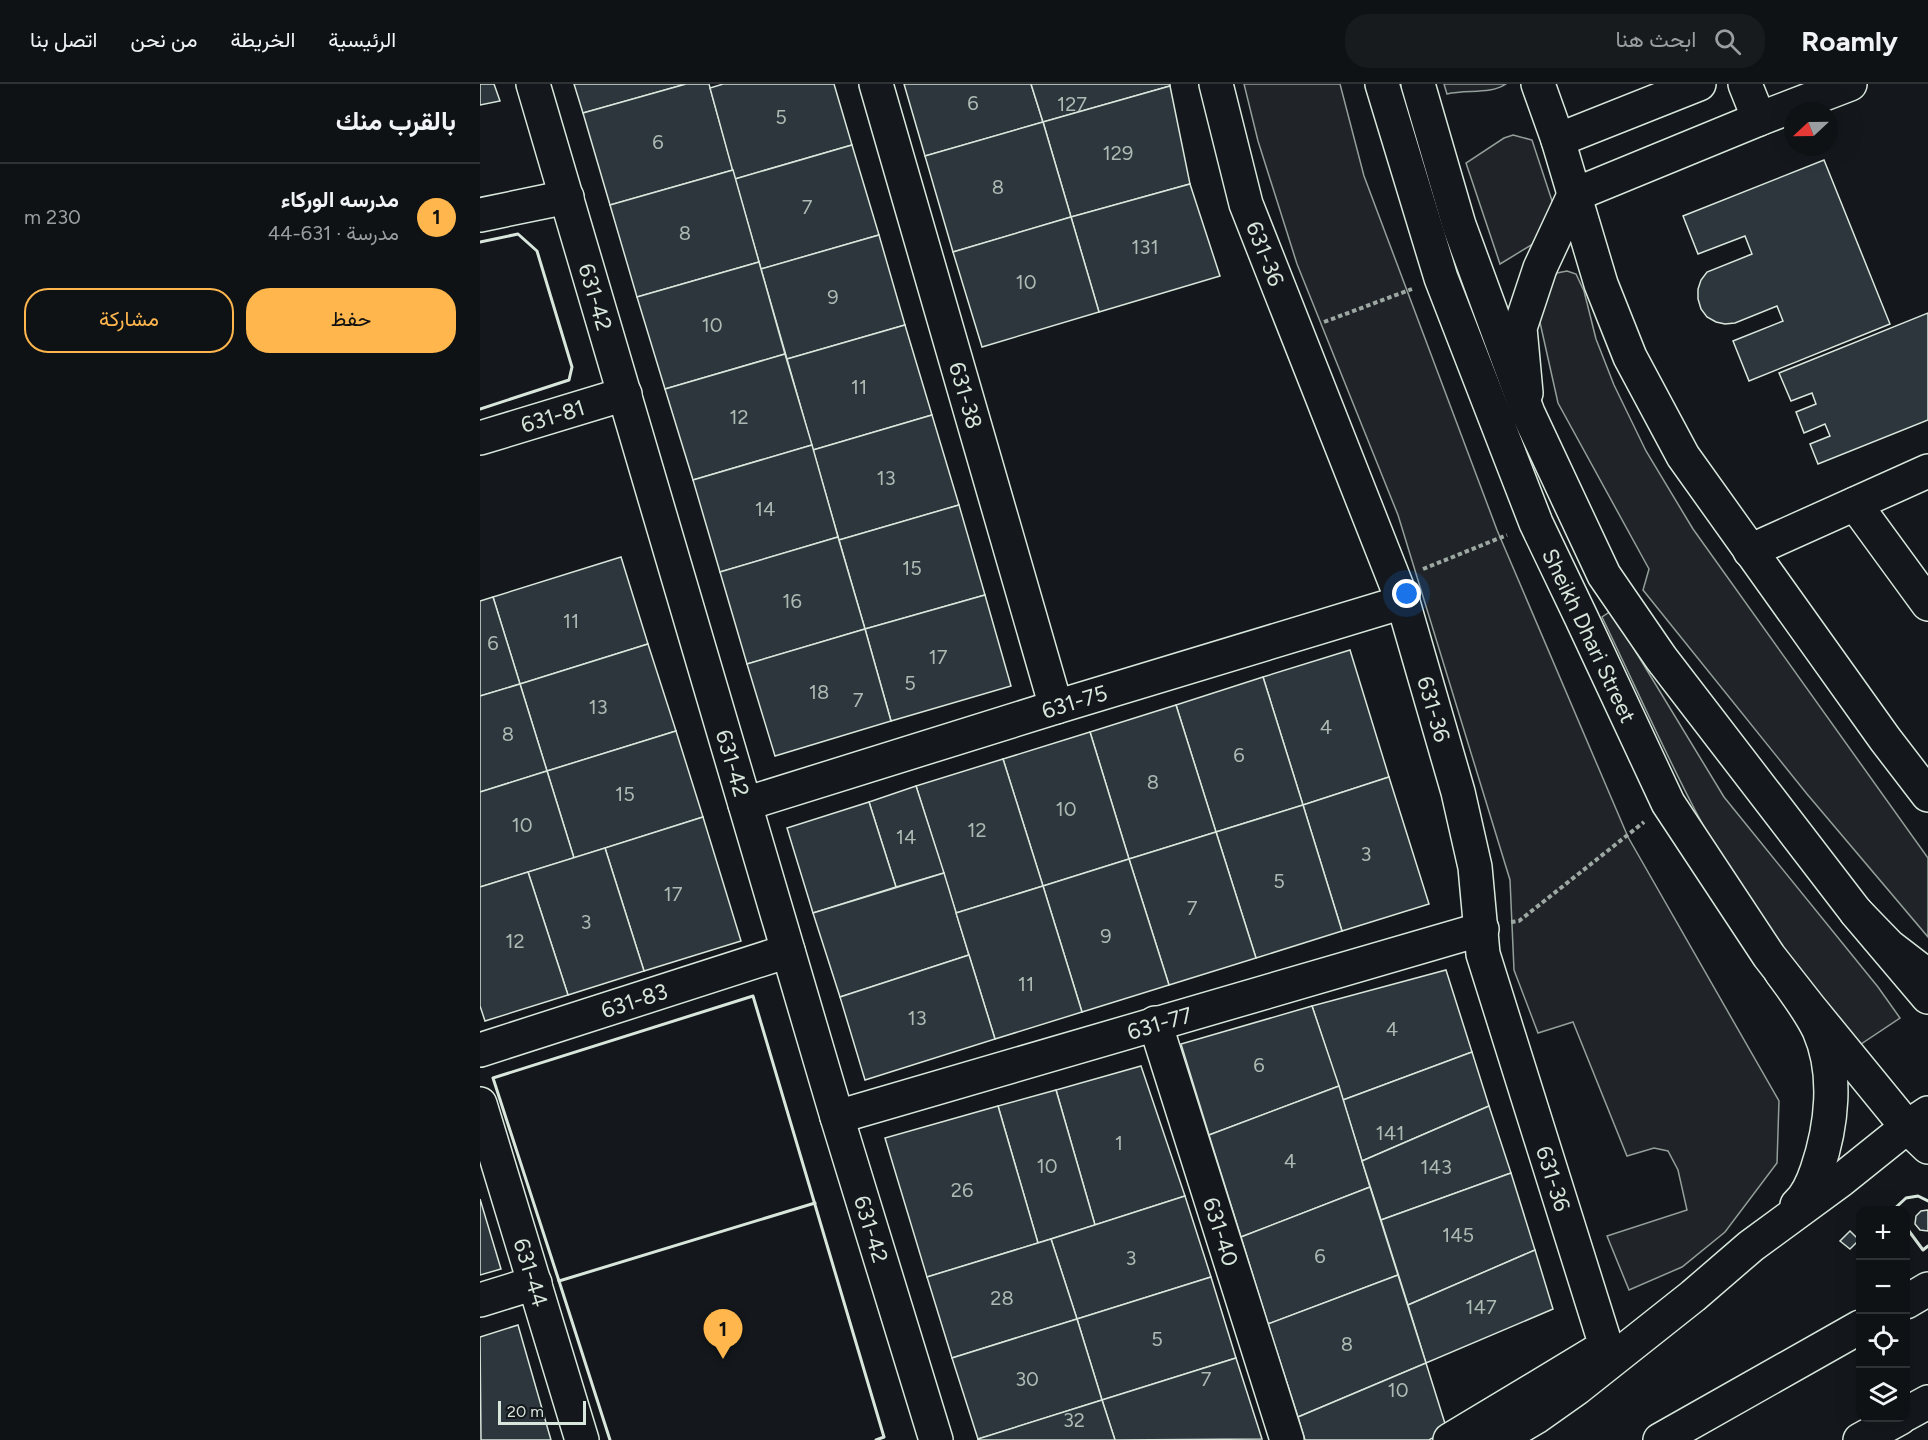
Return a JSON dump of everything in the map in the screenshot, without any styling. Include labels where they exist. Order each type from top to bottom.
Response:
[{"type":"main road","name":"631-42","points":[[534,84],[837,1117],[936,1440]]},
{"type":"main road","name":"631-38","points":[[876,84],[1056,707]]},
{"type":"main road","name":"631-36","points":[[1216,84],[1246,204],[1399,591],[1458,792],[1475,867],[1483,954],[1606,1346],[1450,1440]]},
{"type":"main road","name":"Sheikh Dhari Street","points":[[1382,84],[1441,278],[1536,523],[1668,803],[1732,902],[1781,972],[1923,1123]]},
{"type":"main road","name":"Sheikh Dhari Street","points":[[1418,84],[1459,225],[1528,413],[1604,575],[1661,658],[1856,912],[1928,997]]},
{"type":"main road","points":[[1538,84],[1558,140],[1601,284],[1630,357],[1683,456],[1885,739],[1928,795]]},
{"type":"main road","points":[[1558,140],[1699,84]]},
{"type":"main road","points":[[1745,84],[1759,119]]},
{"type":"main road","points":[[1528,413],[1520,328],[1540,268],[1574,195],[1850,84]]},
{"type":"main road","points":[[480,215],[567,197]]},
{"type":"main road","name":"631-81","points":[[480,438],[626,394]]},
{"type":"main road","points":[[1750,551],[1928,471]]},
{"type":"main road","points":[[1855,504],[1928,604]]},
{"type":"main road","name":"631-75","points":[[745,804],[1056,707],[1399,591]]},
{"type":"main road","points":[[1856,912],[1888,946],[1928,976]]},
{"type":"main road","name":"631-77","points":[[837,1117],[1482,928]]},
{"type":"main road","name":"631-83","points":[[480,1050],[788,951]]},
{"type":"main road","points":[[1497,1440],[1536,1418],[1577,1388],[1694,1296],[1804,1199],[1820,1161],[1828,1129],[1831,1104],[1830,1079],[1819,1030],[1781,972]]},
{"type":"main road","name":"631-40","points":[[1155,1023],[1287,1440]]},
{"type":"main road","name":"631-44","points":[[480,1104],[582,1440]]},
{"type":"main road","points":[[1751,1246],[1840,1180],[1923,1123]]},
{"type":"main road","points":[[480,1300],[535,1283]]},
{"type":"main road","points":[[1910,1299],[1928,1289]]},
{"type":"main road","points":[[1660,1440],[1856,1329]]},
{"type":"main road","points":[[1910,1411],[1928,1402]]},
{"type":"main road","points":[[1860,1440],[1893,1422]]},
{"type":"path","points":[[1296,332],[1441,278]]},
{"type":"path","points":[[1399,591],[1536,523]]},
{"type":"path","points":[[1482,928],[1518,921],[1668,803]]},
{"type":"shaded area","points":[[1244,84],[1340,84],[1364,176],[1497,530],[1628,837],[1779,1101],[1777,1163],[1725,1232],[1682,1267],[1629,1290],[1607,1236],[1687,1210],[1678,1170],[1668,1151],[1654,1148],[1627,1156],[1573,1022],[1538,1033],[1514,970],[1510,880],[1398,515],[1297,264],[1258,141]]},
{"type":"shaded area","points":[[1444,84],[1506,84],[1493,90],[1447,94]]},
{"type":"shaded area","points":[[1513,135],[1532,140],[1559,222],[1556,230],[1500,264],[1466,163],[1504,138]]},
{"type":"shaded area","points":[[1567,271],[1576,274],[1584,291],[1596,339],[1614,385],[1646,451],[1693,529],[1928,858],[1928,937],[1807,794],[1643,590],[1649,569],[1558,403],[1537,309],[1557,273]]},
{"type":"shaded area","points":[[1611,611],[1724,797],[1878,987],[1900,1018],[1858,1046],[1770,932],[1712,842],[1602,617]]},
{"type":"building","points":[[480,84],[494,84],[500,101],[480,105]]},
{"type":"building","points":[[574,84],[686,84],[583,113]]},
{"type":"building","points":[[686,84],[709,84],[733,170],[610,205],[583,113]]},
{"type":"building","points":[[723,84],[834,84],[852,145],[735,179],[710,88]]},
{"type":"building","points":[[904,84],[1031,84],[1043,122],[925,156]]},
{"type":"building","points":[[1031,84],[1170,84],[1170,86],[1043,122]]},
{"type":"building","points":[[1170,86],[1190,184],[1071,217],[1043,122]]},
{"type":"building","points":[[1043,122],[1071,217],[953,252],[925,156]]},
{"type":"building","points":[[852,145],[879,235],[761,269],[735,179]]},
{"type":"building","points":[[1824,160],[1890,324],[1749,381],[1733,341],[1783,321],[1777,306],[1735,323],[1725,324],[1707,317],[1698,299],[1701,280],[1707,272],[1752,254],[1745,236],[1698,254],[1683,216]]},
{"type":"building","points":[[733,170],[759,262],[637,297],[610,205]]},
{"type":"building","points":[[1190,184],[1220,276],[1099,312],[1071,217]]},
{"type":"building","points":[[1071,217],[1099,312],[982,347],[953,252]]},
{"type":"building","points":[[879,235],[905,325],[787,359],[761,269]]},
{"type":"building","points":[[759,262],[785,354],[665,389],[637,297]]},
{"type":"building","points":[[1928,313],[1928,420],[1818,464],[1810,444],[1830,436],[1825,424],[1804,433],[1796,412],[1816,404],[1812,393],[1791,401],[1779,373]]},
{"type":"building","points":[[905,325],[932,415],[813,450],[787,359]]},
{"type":"building","points":[[785,354],[812,445],[693,480],[665,389]]},
{"type":"building","points":[[932,415],[959,505],[839,540],[813,450]]},
{"type":"building","points":[[812,445],[838,537],[720,572],[693,480]]},
{"type":"building","points":[[959,505],[985,595],[865,629],[839,540]]},
{"type":"building","points":[[838,537],[865,629],[747,664],[720,572]]},
{"type":"building","points":[[621,557],[648,644],[520,684],[493,597]]},
{"type":"building","points":[[985,595],[1011,686],[891,721],[865,629]]},
{"type":"building","points":[[493,597],[520,684],[480,696],[480,601]]},
{"type":"building","points":[[865,629],[891,721],[775,756],[747,664]]},
{"type":"building","points":[[648,644],[676,731],[547,771],[520,684]]},
{"type":"building","points":[[1350,650],[1389,777],[1303,805],[1263,677]]},
{"type":"building","points":[[1263,677],[1303,805],[1216,832],[1176,705]]},
{"type":"building","points":[[520,684],[547,771],[480,792],[480,696]]},
{"type":"building","points":[[1176,705],[1216,832],[1129,859],[1090,732]]},
{"type":"building","points":[[676,731],[703,817],[574,858],[547,771]]},
{"type":"building","points":[[1090,732],[1129,859],[1043,886],[1003,759]]},
{"type":"building","points":[[1003,759],[1043,886],[956,913],[916,786]]},
{"type":"building","points":[[547,771],[574,858],[480,887],[480,792]]},
{"type":"building","points":[[1389,777],[1429,904],[1342,931],[1303,805]]},
{"type":"building","points":[[916,786],[944,873],[896,887],[869,802]]},
{"type":"building","points":[[869,802],[896,887],[813,913],[787,828]]},
{"type":"building","points":[[1303,805],[1342,931],[1256,958],[1216,832]]},
{"type":"building","points":[[703,817],[741,941],[644,971],[605,848]]},
{"type":"building","points":[[1216,832],[1256,958],[1169,985],[1129,859]]},
{"type":"building","points":[[605,848],[644,971],[568,995],[528,872]]},
{"type":"building","points":[[1129,859],[1169,985],[1082,1012],[1043,886]]},
{"type":"building","points":[[528,872],[568,995],[485,1021],[480,1006],[480,887]]},
{"type":"building","points":[[944,873],[969,955],[840,997],[813,913]]},
{"type":"building","points":[[1043,886],[1082,1012],[995,1039],[956,913]]},
{"type":"building","points":[[969,955],[995,1039],[865,1080],[840,997]]},
{"type":"building","points":[[1446,970],[1472,1052],[1343,1100],[1312,1006]]},
{"type":"building","points":[[1312,1006],[1339,1086],[1209,1135],[1181,1044]]},
{"type":"building","points":[[1472,1052],[1489,1106],[1362,1161],[1343,1100]]},
{"type":"building","points":[[1141,1066],[1185,1196],[1095,1225],[1056,1090]]},
{"type":"building","points":[[1339,1086],[1370,1187],[1241,1237],[1209,1135]]},
{"type":"building","points":[[1056,1090],[1095,1225],[1038,1243],[998,1106]]},
{"type":"building","points":[[998,1106],[1038,1243],[927,1277],[885,1138]]},
{"type":"building","points":[[1489,1106],[1511,1173],[1381,1220],[1362,1161]]},
{"type":"building","points":[[1511,1173],[1535,1250],[1408,1305],[1381,1220]]},
{"type":"building","points":[[1370,1187],[1398,1275],[1268,1324],[1241,1237]]},
{"type":"building","points":[[1185,1196],[1211,1277],[1077,1319],[1051,1239]]},
{"type":"building","points":[[480,1199],[501,1269],[480,1275]]},
{"type":"building","points":[[1928,1210],[1928,1231],[1920,1230],[1915,1224],[1916,1216],[1921,1211]]},
{"type":"building","points":[[1850,1231],[1856,1237],[1856,1243],[1850,1249],[1840,1241]]},
{"type":"building","points":[[1051,1239],[1077,1319],[952,1358],[927,1277]]},
{"type":"building","points":[[1535,1250],[1553,1309],[1426,1363],[1408,1305]]},
{"type":"building","points":[[1398,1275],[1426,1363],[1298,1417],[1268,1324]]},
{"type":"building","points":[[1211,1277],[1236,1358],[1102,1400],[1077,1319]]},
{"type":"building","points":[[1077,1319],[1102,1400],[978,1439],[952,1358]]},
{"type":"building","points":[[518,1325],[551,1440],[481,1440],[480,1337]]},
{"type":"building","points":[[1236,1358],[1262,1439],[1115,1440],[1102,1400]]},
{"type":"building","points":[[1426,1363],[1447,1430],[1429,1440],[1305,1440],[1298,1417]]},
{"type":"building","points":[[1102,1400],[1115,1440],[978,1440],[978,1439]]},
{"type":"wall","points":[[480,242],[518,234],[537,251],[572,367],[569,380],[480,409]]},
{"type":"wall","points":[[559,1281],[493,1078],[753,996],[884,1437],[876,1440]]},
{"type":"wall","points":[[1897,1206],[1906,1198],[1918,1196],[1928,1201]]},
{"type":"wall","points":[[610,1440],[559,1281],[815,1203]]},
{"type":"wall","points":[[1910,1232],[1923,1250],[1928,1246]]},
{"type":"place","name":"مدرسه الوركاء","points":[[723,1359]]}]
